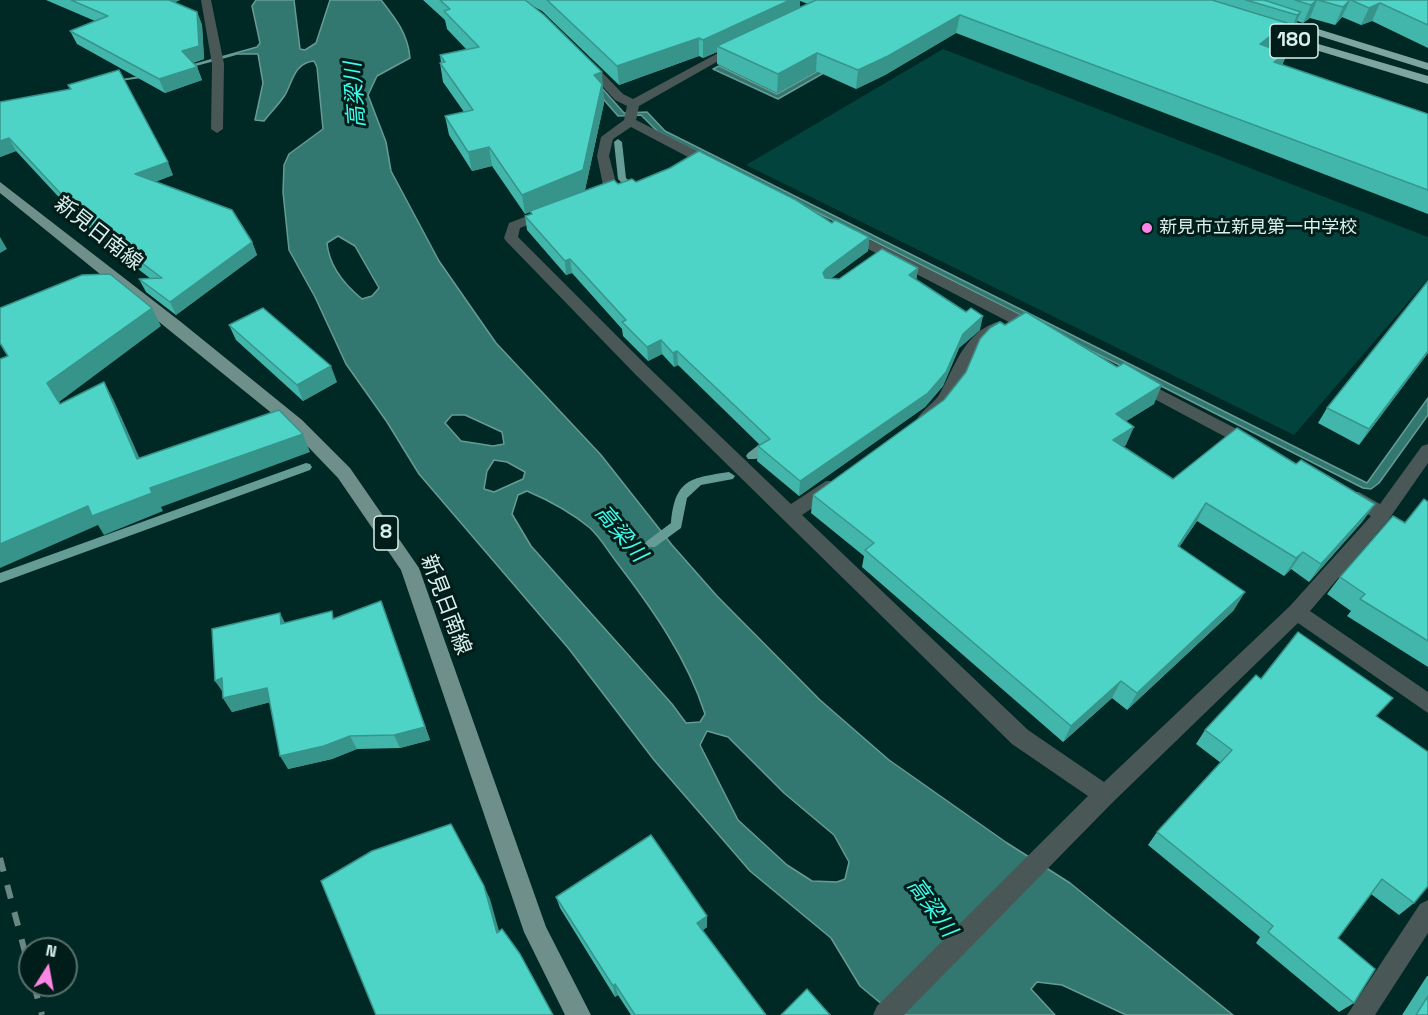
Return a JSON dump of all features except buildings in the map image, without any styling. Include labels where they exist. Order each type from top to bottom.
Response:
[{"type":"highway","name":"180","points":[[1255,13],[1428,67]]},
{"type":"highway","name":"180","points":[[1251,28],[1428,80]]},
{"type":"main road","name":"新見日南線","points":[[0,186],[176,325],[296,424],[344,473],[410,568],[536,932],[578,1015]]},
{"type":"street","points":[[206,0],[216,31],[220,72],[217,129]]},
{"type":"street","points":[[633,104],[745,44]]},
{"type":"street","points":[[577,53],[619,97],[633,104]]},
{"type":"street","points":[[633,104],[630,122],[607,137],[603,156],[610,187],[514,226],[511,238],[642,371],[1020,736],[1106,795]]},
{"type":"street","points":[[630,122],[725,170]]},
{"type":"street","points":[[831,225],[1056,339]]},
{"type":"street","points":[[867,264],[884,252]]},
{"type":"street","points":[[915,426],[933,413],[952,388],[967,354],[979,341],[1013,317]]},
{"type":"street","points":[[1130,379],[1267,452]]},
{"type":"street","points":[[886,1015],[1106,795],[1297,612],[1383,514],[1428,450]]},
{"type":"street","points":[[791,513],[843,478]]},
{"type":"street","points":[[1341,491],[1383,514]]},
{"type":"street","points":[[1297,612],[1428,704]]},
{"type":"street","points":[[1360,1015],[1428,912]]},
{"type":"green space","points":[[943,49],[1428,237],[1428,279],[1294,435],[746,165]]},
{"type":"water","name":"高梁川","points":[[256,0],[294,0],[300,49],[305,50],[316,43],[330,0],[381,0],[404,34],[410,58],[377,76],[368,95],[386,142],[391,171],[439,261],[496,343],[601,455],[672,545],[717,596],[820,700],[889,760],[1007,843],[1070,883],[1233,1015],[1126,1015],[1062,985],[1037,982],[1031,989],[1055,1015],[895,1015],[860,986],[831,938],[750,871],[654,760],[569,649],[419,474],[387,422],[346,364],[315,297],[289,250],[283,192],[284,165],[289,154],[323,129],[317,67],[314,61],[307,62],[298,69],[285,95],[264,121],[255,120],[263,83],[258,54],[237,54],[164,74],[101,83],[164,73],[257,47],[260,43],[252,6]],"holes":[[[338,236],[355,246],[379,288],[372,296],[362,299],[344,281],[334,267],[327,243]],[[452,415],[465,415],[502,432],[504,444],[493,446],[461,441],[445,423]],[[494,460],[507,462],[525,472],[523,479],[494,492],[484,489],[487,471]],[[527,491],[568,512],[594,532],[644,599],[679,654],[698,693],[705,714],[700,722],[686,723],[672,704],[531,546],[512,514],[518,495]],[[707,731],[728,737],[784,793],[834,835],[849,862],[845,879],[837,882],[812,881],[787,865],[738,820],[700,745]]]},
{"type":"water","points":[[944,0],[952,0],[778,99],[713,69],[719,66],[777,94]]},
{"type":"water","points":[[577,69],[585,69],[624,113],[647,112],[665,131],[1367,483],[1428,398],[1428,415],[1379,483],[1371,489],[1363,488],[658,132],[641,115],[618,116]]},
{"type":"waterway","points":[[618,142],[622,179],[635,191]]},
{"type":"waterway","points":[[752,456],[769,441]]},
{"type":"waterway","points":[[0,578],[306,467]]},
{"type":"waterway","name":"高梁川","points":[[651,544],[677,525],[679,502],[698,481],[729,476]]},
{"type":"railway","points":[[0,858],[21,937]]},
{"type":"railway","points":[[37,997],[42,1015]]},
{"type":"place","name":"新見市立新見第一中学校","points":[[1147,228]]}]
